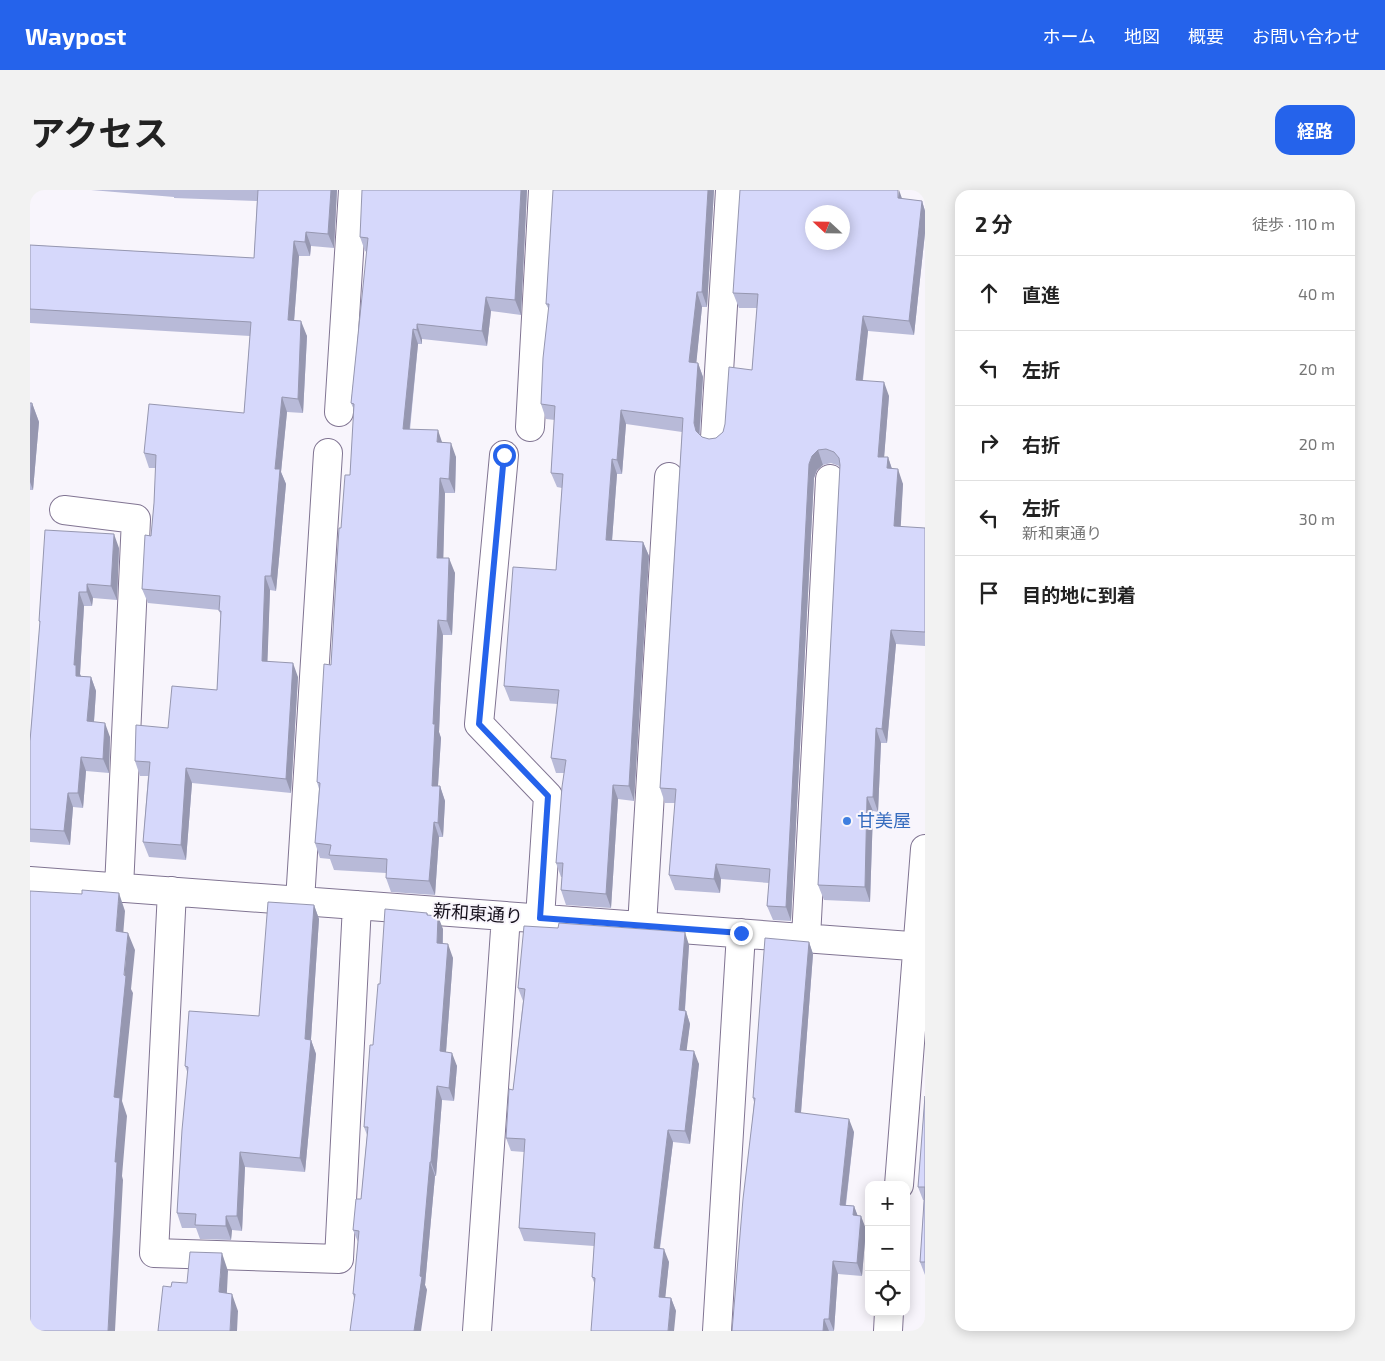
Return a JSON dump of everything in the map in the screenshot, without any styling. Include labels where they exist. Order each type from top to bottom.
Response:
[{"type":"street","points":[[339,412],[353,190]]},
{"type":"street","points":[[530,427],[543,190]]},
{"type":"street","points":[[715,438],[730,190]]},
{"type":"street","points":[[300,901],[328,453]]},
{"type":"street","points":[[504,455],[479,724],[548,796],[540,918]]},
{"type":"street","points":[[642,926],[669,477]]},
{"type":"street","points":[[806,938],[830,479]]},
{"type":"street","points":[[64,510],[136,519],[119,888]]},
{"type":"street","points":[[899,1181],[921,947],[925,849]]},
{"type":"street","name":"新和東通り","points":[[30,881],[921,947]]},
{"type":"street","points":[[172,891],[154,1253],[339,1259],[357,905]]},
{"type":"street","points":[[477,1331],[506,916]]},
{"type":"street","points":[[717,1331],[741,933]]},
{"type":"street","points":[[888,1331],[889,1316]]},
{"type":"building","points":[[258,190],[331,190],[328,234],[306,232],[305,242],[294,241],[288,320],[301,321],[298,399],[282,397],[275,469],[280,469],[271,576],[265,576],[262,661],[293,663],[286,779],[186,768],[181,845],[143,842],[150,762],[135,761],[136,725],[168,728],[172,686],[217,690],[221,611],[219,611],[220,596],[142,589],[145,535],[151,536],[156,455],[144,453],[149,404],[244,413],[251,322],[30,309],[30,245],[254,258]]},
{"type":"building","points":[[362,190],[521,190],[515,300],[486,297],[482,331],[417,324],[417,330],[413,329],[403,429],[438,430],[437,442],[451,443],[449,479],[440,478],[437,558],[449,558],[447,621],[438,620],[432,786],[440,786],[438,823],[434,822],[429,881],[386,878],[387,859],[329,855],[331,845],[315,843],[320,783],[317,782],[324,664],[331,665],[339,528],[341,528],[345,475],[350,475],[354,404],[351,403],[368,238],[360,237]]},
{"type":"building","points":[[553,190],[708,190],[702,292],[697,292],[689,362],[698,363],[694,423],[696,431],[702,437],[716,438],[723,432],[725,424],[729,367],[752,370],[758,294],[733,293],[740,190],[898,190],[898,198],[922,201],[909,321],[863,316],[856,380],[884,382],[878,457],[888,457],[887,468],[898,469],[894,526],[925,528],[925,632],[891,630],[882,729],[876,728],[873,797],[867,797],[865,887],[818,885],[839,458],[834,452],[826,449],[818,450],[812,456],[809,464],[786,907],[767,906],[770,869],[716,864],[714,879],[669,875],[676,789],[660,788],[683,418],[621,410],[617,460],[612,459],[606,540],[643,542],[629,786],[613,785],[606,894],[561,890],[563,863],[556,863],[566,760],[551,758],[559,690],[504,686],[513,567],[556,570],[563,474],[551,473],[555,406],[541,404],[543,358],[549,304],[546,304]]},
{"type":"building","points":[[30,403],[32,403],[30,425]]},
{"type":"building","points":[[45,530],[114,534],[111,586],[87,584],[87,592],[79,592],[74,665],[76,665],[76,676],[91,677],[87,721],[105,723],[103,759],[81,757],[78,793],[68,793],[64,831],[30,829],[30,741]]},
{"type":"building","points":[[82,890],[119,893],[116,931],[128,933],[124,975],[126,976],[114,1097],[120,1098],[115,1162],[117,1162],[108,1331],[30,1331],[30,891],[82,894]]},
{"type":"building","points":[[268,902],[314,905],[305,1039],[311,1040],[300,1158],[240,1152],[237,1216],[226,1216],[226,1226],[195,1225],[196,1214],[177,1213],[188,1067],[185,1066],[189,1011],[259,1016]]},
{"type":"building","points":[[385,909],[427,913],[427,915],[438,916],[437,943],[448,944],[440,1051],[452,1053],[449,1088],[437,1086],[420,1276],[422,1277],[414,1331],[350,1331],[355,1294],[353,1294],[359,1231],[353,1230],[356,1199],[361,1199],[368,1127],[364,1127],[370,1045],[373,1045],[378,984],[380,984]]},
{"type":"building","points":[[559,923],[685,932],[679,1010],[686,1011],[680,1050],[694,1051],[685,1131],[668,1130],[654,1248],[664,1249],[659,1297],[671,1298],[668,1331],[591,1331],[595,1278],[592,1277],[595,1233],[519,1228],[525,1139],[506,1138],[509,1089],[513,1090],[525,989],[518,988],[524,926],[558,928]]},
{"type":"building","points":[[765,938],[809,942],[795,1112],[849,1119],[840,1205],[854,1206],[853,1215],[861,1216],[857,1263],[833,1261],[829,1319],[824,1319],[823,1331],[732,1331],[743,1199],[755,1098],[753,1098]]},
{"type":"building","points":[[925,1096],[925,1187],[918,1187]]},
{"type":"building","points":[[925,1187],[925,1262],[920,1262]]},
{"type":"building","points":[[190,1252],[222,1253],[219,1292],[232,1294],[230,1331],[158,1331],[163,1286],[171,1287],[172,1282],[187,1283]]},
{"type":"place","name":"甘美屋","points":[[847,821]]},
{"type":"route","points":[[504,455],[479,724],[548,796],[540,918],[741,933]]}]
